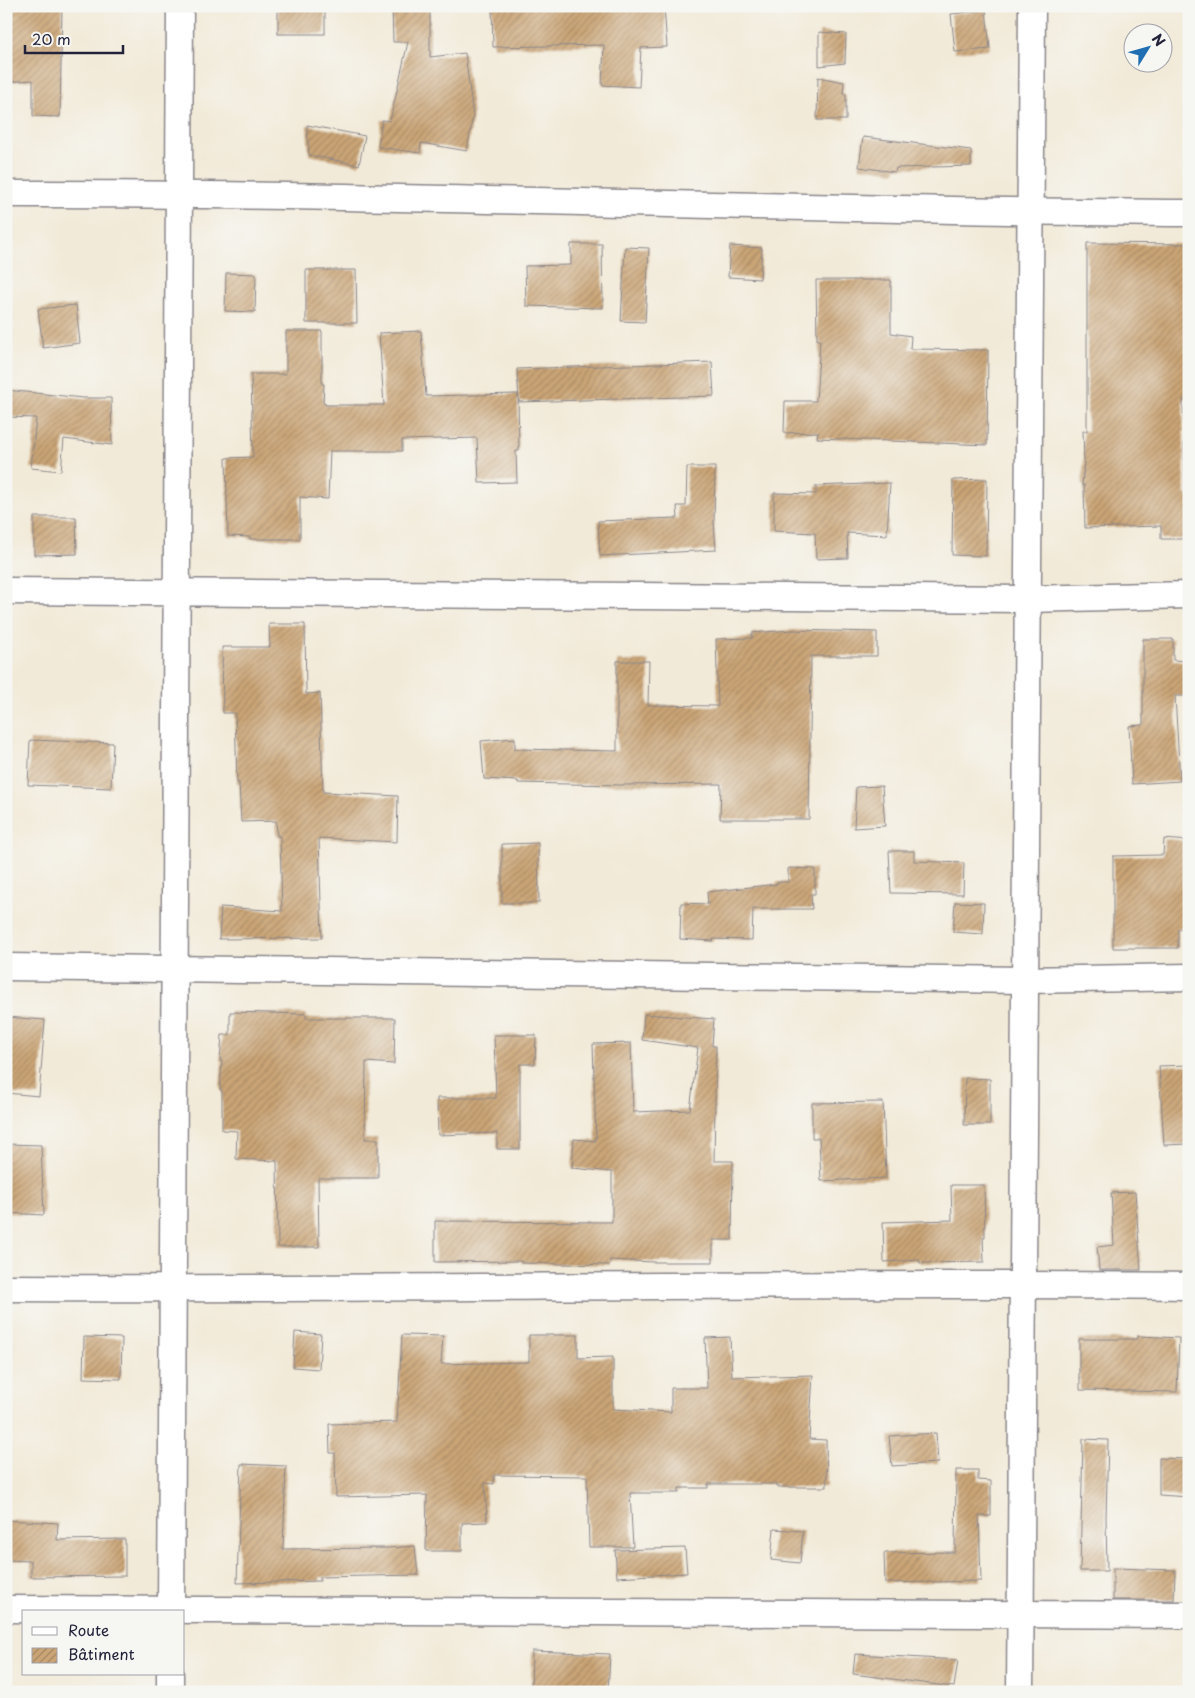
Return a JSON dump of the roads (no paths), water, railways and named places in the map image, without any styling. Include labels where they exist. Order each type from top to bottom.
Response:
[{"type":"street","points":[[6,1609],[171,1610],[180,6]]},
{"type":"street","points":[[1020,1692],[1032,6]]},
{"type":"street","points":[[6,194],[179,193],[1030,212],[1189,213]]},
{"type":"street","points":[[6,591],[1028,599],[1189,595]]},
{"type":"street","points":[[6,967],[1025,980],[1189,977]]},
{"type":"street","points":[[6,1288],[172,1289],[1023,1284],[1189,1286]]},
{"type":"street","points":[[185,1610],[1189,1615]]},
{"type":"street","points":[[170,1676],[170,1692]]}]
